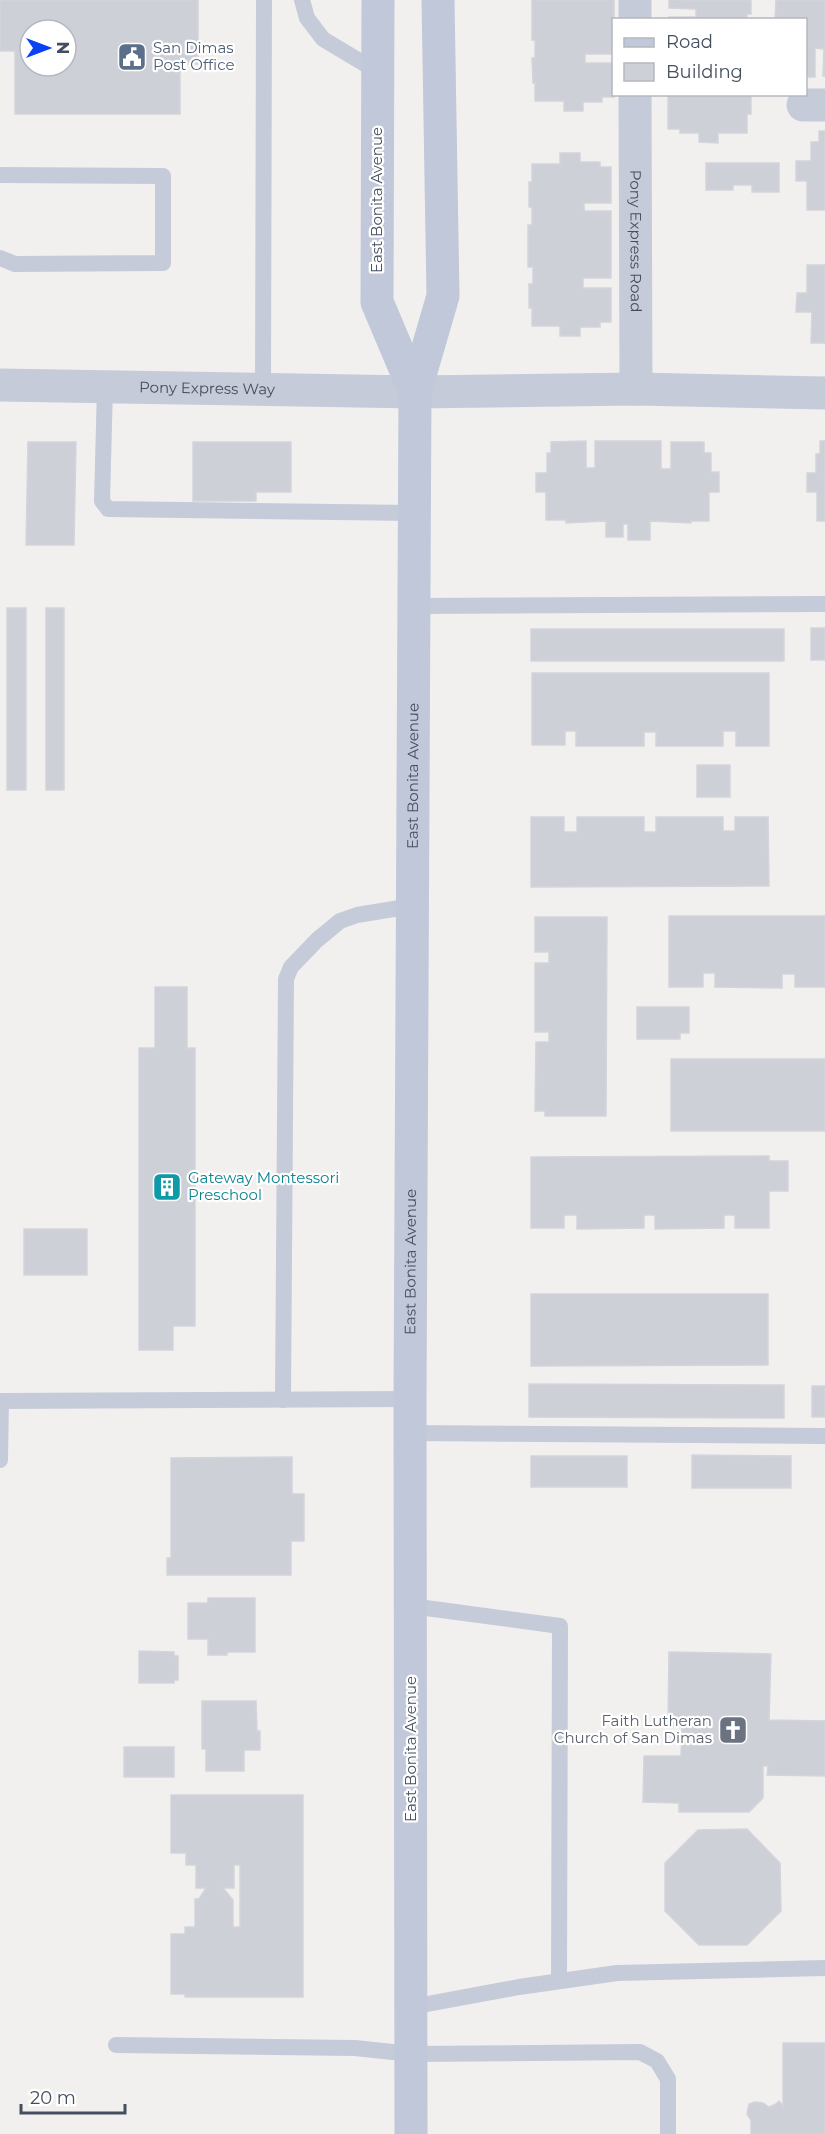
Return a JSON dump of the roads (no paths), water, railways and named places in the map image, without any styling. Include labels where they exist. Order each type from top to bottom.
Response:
[{"type":"main road","name":"East Bonita Avenue","points":[[378,0],[377,302],[415,392]]},
{"type":"main road","name":"East Bonita Avenue","points":[[411,2134],[410,1399],[415,392],[443,296],[438,0]]},
{"type":"street","points":[[635,0],[635,18]]},
{"type":"street","name":"Pony Express Road","points":[[635,96],[636,389]]},
{"type":"street","name":"Pony Express Way","points":[[0,385],[415,392]]},
{"type":"street","points":[[415,392],[636,389],[825,393]]},
{"type":"lane","points":[[263,389],[264,0]]},
{"type":"lane","points":[[302,0],[307,18],[323,39],[378,72]]},
{"type":"lane","points":[[0,175],[163,176],[163,263],[15,264],[0,258]]},
{"type":"lane","points":[[105,387],[102,501],[108,509],[414,513]]},
{"type":"lane","points":[[414,606],[825,604]]},
{"type":"lane","points":[[283,1400],[286,980],[291,967],[317,940],[340,921],[357,915],[412,906]]},
{"type":"lane","points":[[0,1460],[0,1401],[410,1399]]},
{"type":"lane","points":[[410,1433],[825,1436]]},
{"type":"lane","points":[[411,1606],[560,1626],[559,1981]]},
{"type":"lane","points":[[411,2007],[617,1973],[825,1968]]},
{"type":"lane","points":[[116,2044],[355,2048],[411,2054],[640,2052],[657,2061],[668,2079],[668,2134]]},
{"type":"place","name":"San Dimas Post Office","points":[[132,57]]},
{"type":"place","name":"Gateway Montessori Preschool","points":[[167,1187]]},
{"type":"place","name":"Faith Lutheran Church of San Dimas","points":[[733,1730]]}]
